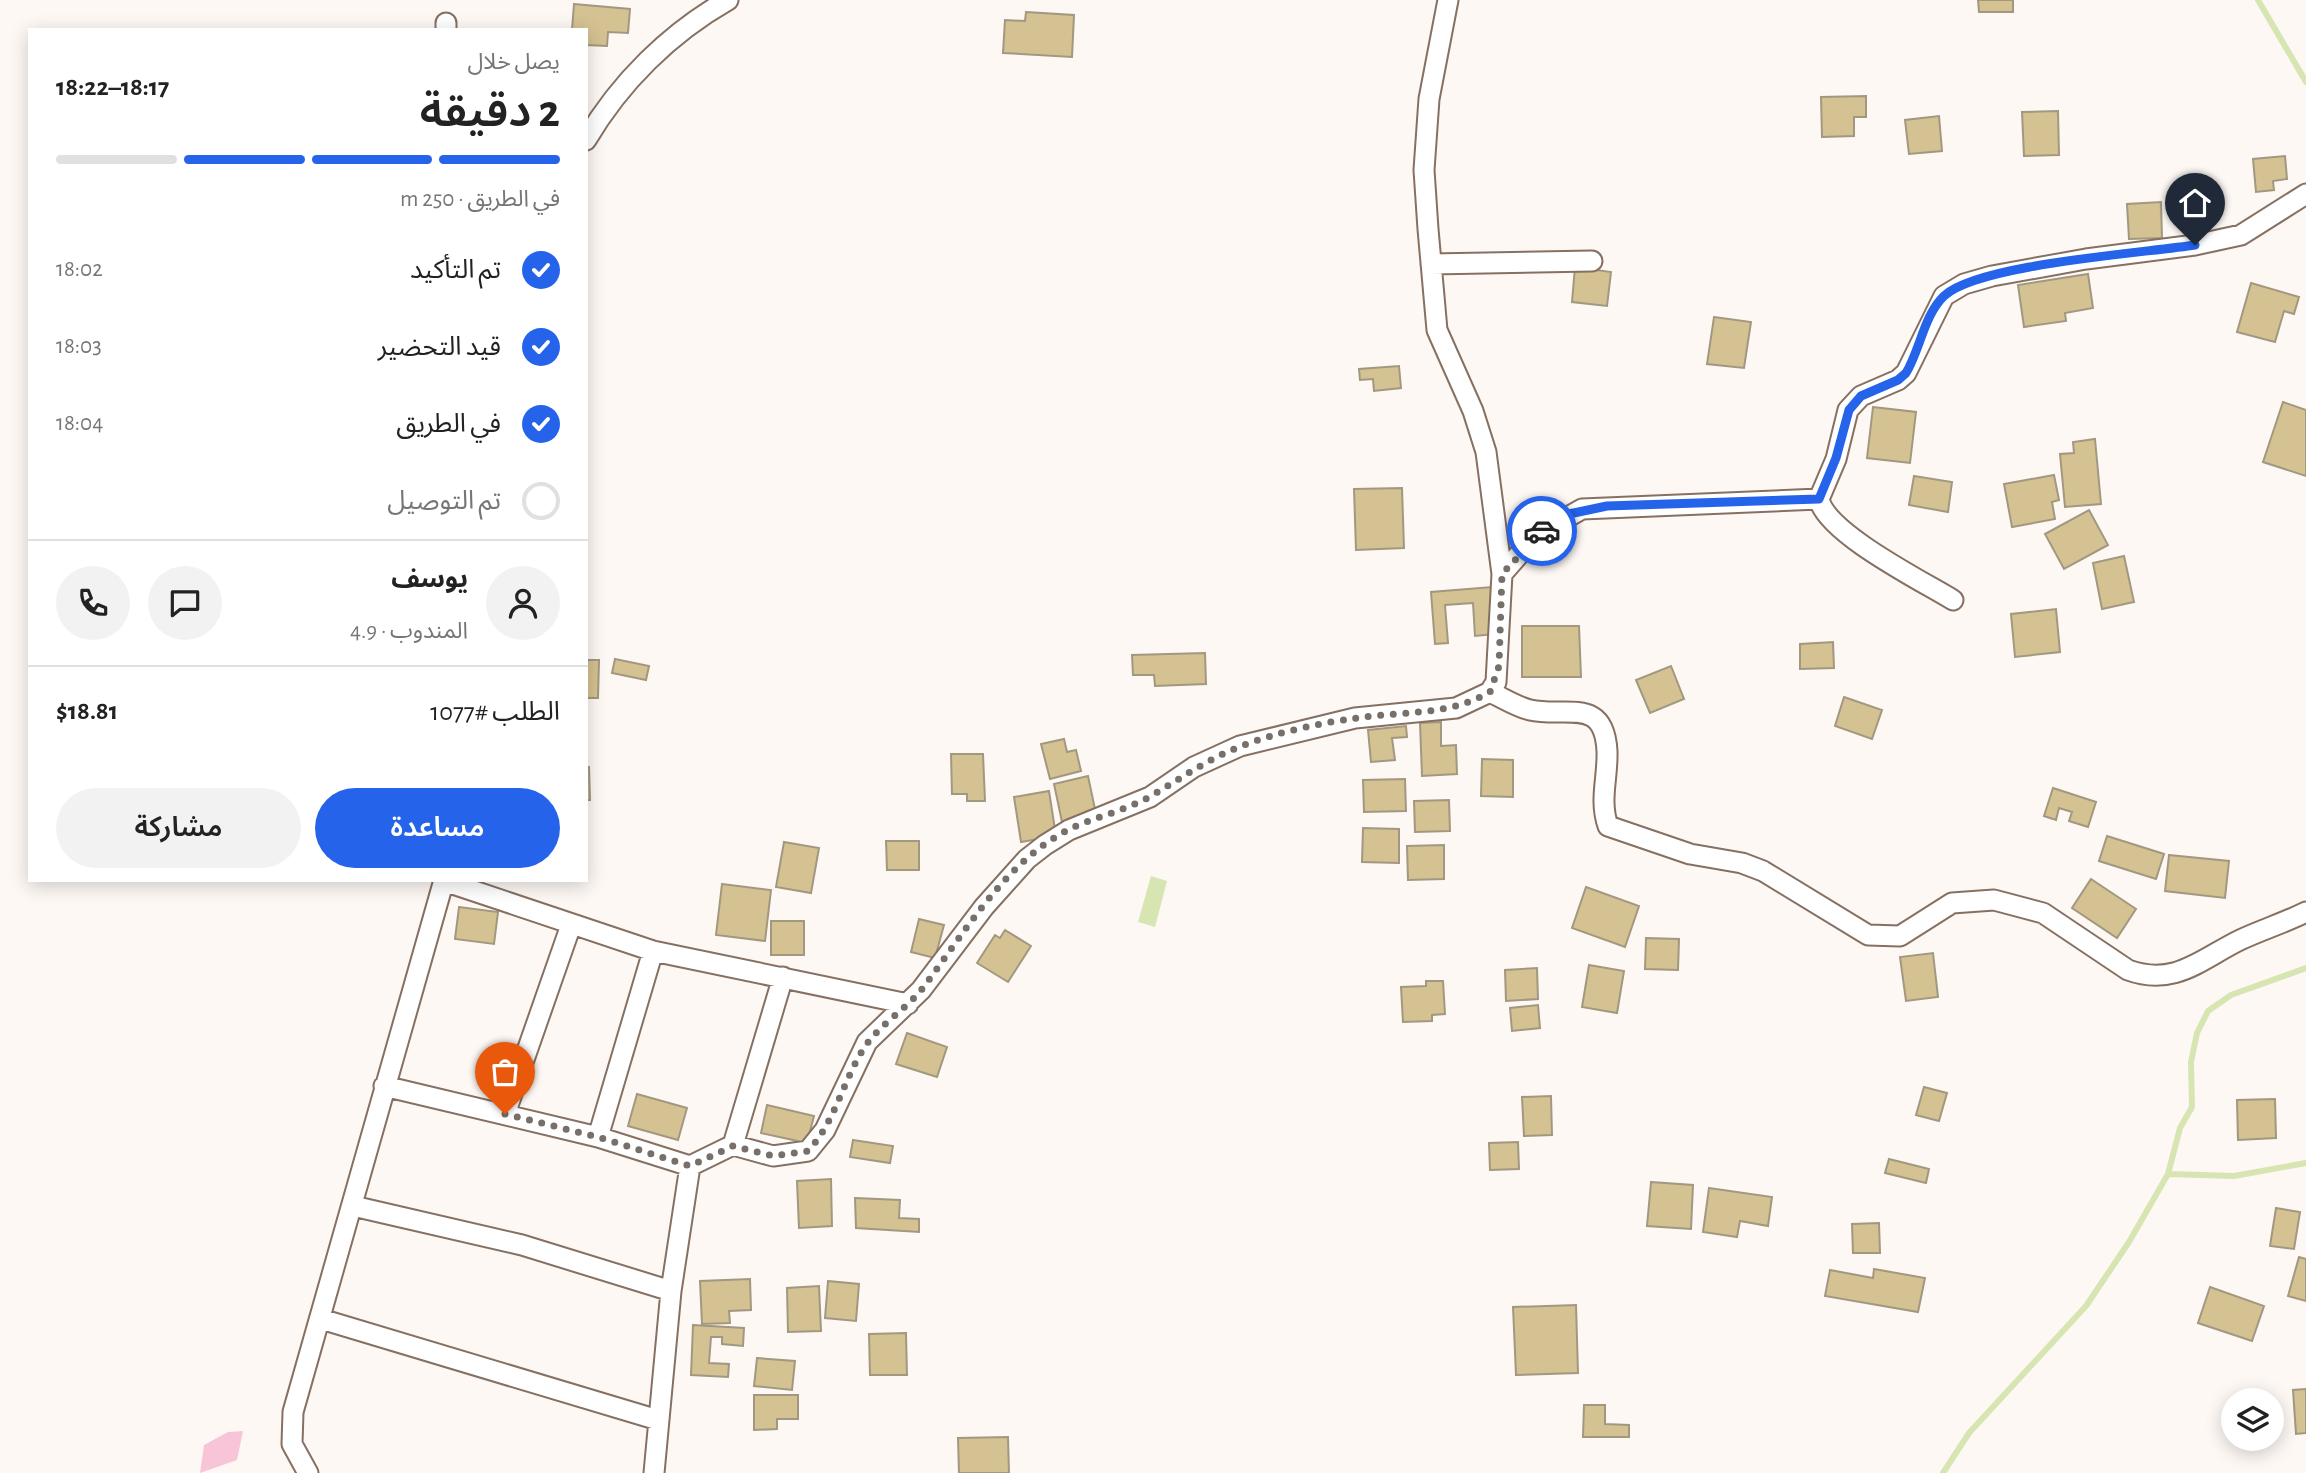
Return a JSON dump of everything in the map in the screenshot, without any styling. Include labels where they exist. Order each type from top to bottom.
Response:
[{"type":"street","points":[[588,137],[598,120],[653,54],[728,0]]},
{"type":"street","points":[[384,1086],[598,1137],[690,1166],[733,1146],[773,1156],[808,1151],[825,1130],[867,1042],[908,1004],[984,907],[1027,859],[1069,830],[1150,797],[1194,768],[1240,746],[1356,718],[1447,710],[1465,705],[1490,692],[1499,666],[1502,574],[1486,452],[1473,411],[1437,330],[1424,170],[1429,99],[1448,0]]},
{"type":"street","points":[[1953,600],[1846,534],[1828,519],[1819,499],[1836,458],[1849,410],[1861,396],[1898,380],[1906,373],[1944,296],[1964,284],[1992,276],[2120,253],[2195,245],[2241,235],[2306,194]]},
{"type":"street","points":[[1431,264],[1592,261]]},
{"type":"street","points":[[1502,574],[1536,535],[1582,509],[1819,499]]},
{"type":"street","points":[[1490,692],[1529,710],[1572,712],[1599,721],[1605,730],[1607,755],[1602,796],[1608,826],[1690,854],[1742,863],[1763,872],[1868,935],[1900,936],[1952,902],[1994,900],[2043,914],[2128,970],[2142,975],[2162,975],[2202,963],[2239,940],[2306,912]]},
{"type":"street","points":[[308,1473],[292,1444],[290,1424],[443,882]]},
{"type":"street","points":[[450,882],[653,951],[908,1004]]},
{"type":"street","points":[[505,1114],[571,925]]},
{"type":"street","points":[[598,1137],[653,951]]},
{"type":"street","points":[[733,1146],[783,977]]},
{"type":"street","points":[[654,1473],[671,1291],[690,1166]]},
{"type":"street","points":[[353,1206],[522,1245],[671,1291]]},
{"type":"street","points":[[321,1319],[658,1420]]},
{"type":"shaded area","points":[[1151,876],[1167,881],[1155,927],[1138,922]]},
{"type":"shaded area","points":[[243,1431],[237,1460],[200,1473],[204,1445],[228,1432]]},
{"type":"building","points":[[1978,0],[2013,0],[2013,12],[1979,12]]},
{"type":"building","points":[[574,4],[630,9],[628,33],[608,32],[607,46],[588,45],[588,28],[572,28]]},
{"type":"building","points":[[1026,12],[1074,15],[1072,57],[1003,53],[1005,20],[1025,21]]},
{"type":"building","points":[[1866,96],[1866,117],[1854,117],[1854,136],[1822,137],[1821,97]]},
{"type":"building","points":[[2058,111],[2059,155],[2024,156],[2022,112]]},
{"type":"building","points":[[1939,116],[1942,151],[1909,154],[1905,120]]},
{"type":"building","points":[[2285,156],[2287,179],[2273,181],[2274,190],[2256,192],[2253,159]]},
{"type":"building","points":[[2161,202],[2162,238],[2129,239],[2127,204]]},
{"type":"building","points":[[1575,267],[1611,272],[1607,306],[1572,302]]},
{"type":"building","points":[[2088,274],[2093,308],[2065,313],[2066,321],[2024,327],[2018,285]]},
{"type":"building","points":[[2251,283],[2299,297],[2294,314],[2284,311],[2275,342],[2237,332]]},
{"type":"building","points":[[1714,317],[1751,322],[1744,368],[1707,364]]},
{"type":"building","points":[[1399,366],[1401,388],[1374,391],[1373,379],[1360,380],[1359,369]]},
{"type":"building","points":[[2283,402],[2306,410],[2306,476],[2263,462]]},
{"type":"building","points":[[1873,407],[1916,412],[1910,463],[1867,458]]},
{"type":"building","points":[[2095,439],[2101,504],[2065,507],[2060,454],[2074,453],[2073,442]]},
{"type":"building","points":[[2054,475],[2059,500],[2052,502],[2055,519],[2012,527],[2004,484]]},
{"type":"building","points":[[1914,476],[1952,482],[1948,512],[1909,505]]},
{"type":"building","points":[[1402,488],[1404,548],[1356,550],[1354,489]]},
{"type":"building","points":[[2089,510],[2108,545],[2064,569],[2045,534]]},
{"type":"building","points":[[2124,556],[2134,602],[2102,609],[2093,563]]},
{"type":"building","points":[[1492,587],[1495,634],[1475,636],[1473,603],[1445,605],[1448,643],[1435,644],[1431,592]]},
{"type":"building","points":[[2056,609],[2060,652],[2015,657],[2011,614]]},
{"type":"building","points":[[1522,626],[1579,626],[1581,677],[1522,677]]},
{"type":"building","points":[[1833,642],[1834,668],[1800,669],[1800,644]]},
{"type":"building","points":[[1205,653],[1206,684],[1155,686],[1154,675],[1133,675],[1132,655]]},
{"type":"building","points":[[615,659],[649,666],[646,680],[612,673]]},
{"type":"building","points":[[588,660],[599,660],[598,698],[588,698]]},
{"type":"building","points":[[1671,666],[1684,699],[1650,713],[1636,680]]},
{"type":"building","points":[[1844,697],[1882,710],[1872,739],[1835,726]]},
{"type":"building","points":[[1441,722],[1441,746],[1456,745],[1457,774],[1422,776],[1420,723]]},
{"type":"building","points":[[1406,726],[1407,737],[1392,738],[1395,760],[1371,762],[1368,730]]},
{"type":"building","points":[[1064,739],[1067,752],[1076,750],[1081,771],[1050,779],[1041,744]]},
{"type":"building","points":[[951,754],[983,754],[985,801],[967,801],[967,794],[952,794]]},
{"type":"building","points":[[1482,759],[1513,760],[1513,797],[1481,796]]},
{"type":"building","points":[[588,767],[589,767],[588,800]]},
{"type":"building","points":[[1088,776],[1096,814],[1062,822],[1054,784]]},
{"type":"building","points":[[1405,779],[1406,811],[1364,812],[1363,780]]},
{"type":"building","points":[[2053,788],[2096,802],[2088,827],[2069,821],[2072,812],[2059,808],[2056,820],[2044,816]]},
{"type":"building","points":[[1049,791],[1056,836],[1021,842],[1014,797]]},
{"type":"building","points":[[1449,800],[1450,831],[1415,832],[1414,801]]},
{"type":"building","points":[[1363,828],[1399,829],[1399,863],[1362,862]]},
{"type":"building","points":[[2107,836],[2164,854],[2156,879],[2099,861]]},
{"type":"building","points":[[886,841],[919,841],[919,870],[887,870]]},
{"type":"building","points":[[784,842],[819,848],[811,893],[776,887]]},
{"type":"building","points":[[1444,845],[1444,879],[1408,880],[1407,846]]},
{"type":"building","points":[[2169,855],[2229,861],[2225,898],[2165,891]]},
{"type":"building","points":[[2091,879],[2136,909],[2117,938],[2072,908]]},
{"type":"building","points":[[722,884],[771,890],[765,941],[716,935]]},
{"type":"building","points":[[1586,887],[1639,906],[1625,947],[1572,928]]},
{"type":"building","points":[[459,907],[498,912],[494,944],[455,939]]},
{"type":"building","points":[[919,919],[944,925],[935,958],[911,952]]},
{"type":"building","points":[[771,921],[804,921],[804,955],[771,955]]},
{"type":"building","points":[[1005,930],[1031,946],[1008,982],[977,963],[995,935],[1000,938]]},
{"type":"building","points":[[1646,938],[1679,939],[1678,970],[1645,969]]},
{"type":"building","points":[[1933,953],[1938,997],[1906,1001],[1900,957]]},
{"type":"building","points":[[1589,965],[1624,971],[1617,1013],[1582,1007]]},
{"type":"building","points":[[1537,968],[1538,999],[1506,1001],[1505,970]]},
{"type":"building","points":[[1426,981],[1443,981],[1445,1014],[1432,1015],[1432,1021],[1403,1022],[1401,987],[1426,986]]},
{"type":"building","points":[[1538,1005],[1540,1028],[1512,1031],[1510,1008]]},
{"type":"building","points":[[907,1033],[947,1047],[937,1077],[896,1064]]},
{"type":"building","points":[[1924,1087],[1947,1093],[1939,1121],[1916,1115]]},
{"type":"building","points":[[637,1094],[687,1108],[678,1140],[628,1126]]},
{"type":"building","points":[[1551,1096],[1552,1135],[1524,1136],[1522,1097]]},
{"type":"building","points":[[2275,1099],[2276,1138],[2238,1140],[2237,1100]]},
{"type":"building","points":[[767,1105],[814,1116],[807,1143],[761,1133]]},
{"type":"building","points":[[853,1140],[893,1146],[890,1163],[850,1157]]},
{"type":"building","points":[[1518,1142],[1519,1169],[1490,1170],[1489,1143]]},
{"type":"building","points":[[1889,1159],[1929,1169],[1926,1183],[1885,1173]]},
{"type":"building","points":[[831,1179],[832,1226],[799,1228],[797,1181]]},
{"type":"building","points":[[1651,1182],[1693,1185],[1691,1229],[1647,1226]]},
{"type":"building","points":[[1709,1188],[1772,1197],[1768,1226],[1740,1221],[1737,1237],[1703,1232]]},
{"type":"building","points":[[855,1198],[900,1200],[899,1218],[919,1219],[919,1232],[856,1228]]},
{"type":"building","points":[[2276,1208],[2300,1212],[2294,1249],[2270,1246]]},
{"type":"building","points":[[1879,1223],[1880,1253],[1853,1253],[1852,1224]]},
{"type":"building","points":[[2299,1257],[2306,1259],[2306,1301],[2288,1296]]},
{"type":"building","points":[[1874,1269],[1925,1278],[1918,1312],[1825,1296],[1830,1270],[1873,1278]]},
{"type":"building","points":[[750,1279],[751,1310],[729,1311],[730,1323],[702,1324],[700,1281]]},
{"type":"building","points":[[828,1281],[859,1284],[856,1321],[825,1318]]},
{"type":"building","points":[[819,1286],[821,1331],[788,1332],[787,1288]]},
{"type":"building","points":[[2210,1287],[2264,1306],[2252,1341],[2198,1323]]},
{"type":"building","points":[[1576,1305],[1578,1373],[1516,1375],[1513,1307]]},
{"type":"building","points":[[693,1325],[744,1328],[743,1346],[722,1344],[722,1337],[711,1337],[709,1363],[729,1364],[728,1377],[691,1375]]},
{"type":"building","points":[[906,1333],[907,1375],[870,1375],[869,1334]]},
{"type":"building","points":[[757,1358],[795,1361],[792,1390],[754,1386]]},
{"type":"building","points":[[2306,1389],[2306,1433],[2296,1434],[2293,1390]]},
{"type":"building","points":[[754,1395],[798,1395],[798,1419],[777,1419],[777,1429],[754,1430]]},
{"type":"building","points":[[1584,1405],[1605,1405],[1605,1424],[1629,1425],[1629,1437],[1583,1437]]},
{"type":"building","points":[[1008,1437],[1009,1473],[959,1473],[958,1438]]},
{"type":"waterway","points":[[2258,0],[2306,82]]},
{"type":"waterway","points":[[1943,1473],[1969,1433],[2086,1306],[2129,1242],[2168,1174],[2180,1128],[2192,1107],[2191,1062],[2197,1033],[2208,1011],[2231,995],[2306,968]]},
{"type":"waterway","points":[[2168,1174],[2234,1176],[2306,1163]]},
{"type":"way so far","points":[[505,1114],[598,1137],[690,1166],[733,1146],[773,1156],[808,1151],[825,1130],[867,1042],[921,990],[984,907],[1027,859],[1045,845],[1069,830],[1150,797],[1194,768],[1240,746],[1356,718],[1447,710],[1465,705],[1490,692],[1496,682],[1499,666],[1502,574],[1542,531]]},
{"type":"route","points":[[1542,531],[1569,514],[1582,509],[1607,506],[1819,499],[1832,471],[1849,410],[1861,396],[1898,380],[1906,373],[1930,319],[1944,296],[1964,284],[1992,276],[2120,253],[2195,245]]}]
